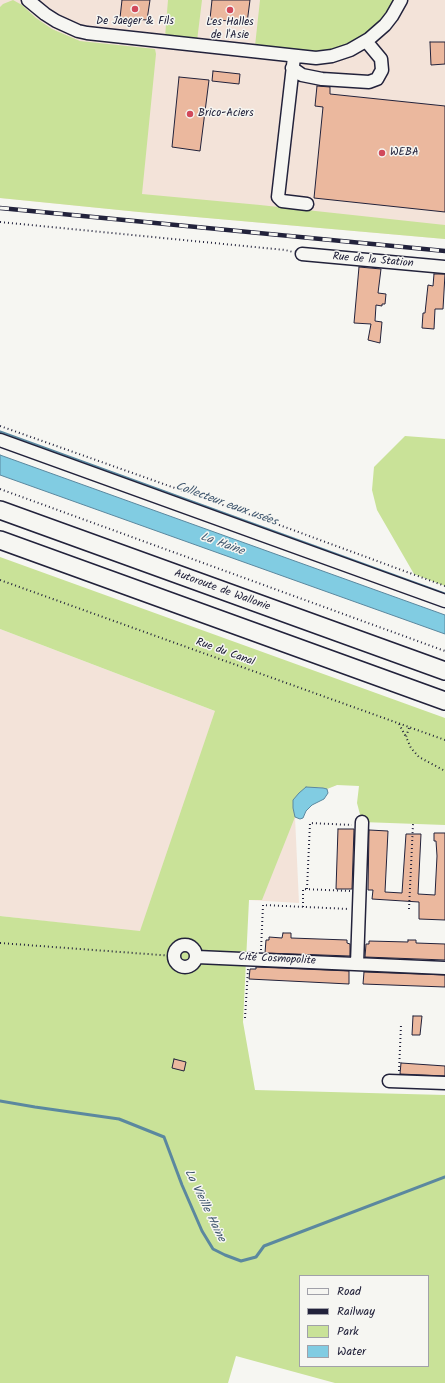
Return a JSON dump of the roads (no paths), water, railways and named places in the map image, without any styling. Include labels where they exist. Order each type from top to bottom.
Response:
[{"type":"highway","name":"Autoroute de Wallonie","points":[[0,510],[445,671]]},
{"type":"highway","points":[[0,540],[445,701]]},
{"type":"street","points":[[28,0],[56,21],[72,29],[87,33],[293,62],[332,56],[350,50],[366,41],[392,16],[401,0]]},
{"type":"street","points":[[293,62],[302,75],[322,79],[369,82],[377,79],[382,70],[381,59],[366,41]]},
{"type":"street","points":[[293,62],[278,197],[282,201],[307,204]]},
{"type":"street","name":"Rue de la Station","points":[[302,254],[445,267]]},
{"type":"street","points":[[0,440],[445,601]]},
{"type":"street","points":[[357,964],[362,824]]},
{"type":"street","points":[[186,944],[195,949],[197,957],[194,964],[183,967],[176,963],[174,956],[176,949],[186,944]]},
{"type":"street","name":"Cité Cosmopolite","points":[[197,957],[445,968]]},
{"type":"street","points":[[394,1081],[445,1083]]},
{"type":"water","name":"La Haine","points":[[0,455],[445,615],[445,634],[0,475]]},
{"type":"water","points":[[306,787],[327,789],[328,793],[324,799],[312,805],[306,811],[303,818],[300,819],[295,817],[293,800]]},
{"type":"waterway","name":"Collecteur eaux usées","points":[[0,432],[445,594]]},
{"type":"waterway","name":"La Vieille Haine","points":[[0,1101],[119,1119],[164,1137],[182,1185],[202,1231],[213,1249],[241,1261],[256,1257],[264,1246],[445,1177]]},
{"type":"railway","points":[[0,208],[445,251]]},
{"type":"place","name":"De Jaeger & Fils","points":[[135,9]]},
{"type":"place","name":"Les Halles de l'Asie","points":[[230,10]]},
{"type":"place","name":"Brico-Aciers","points":[[190,114]]},
{"type":"place","name":"WEBA","points":[[382,153]]}]
